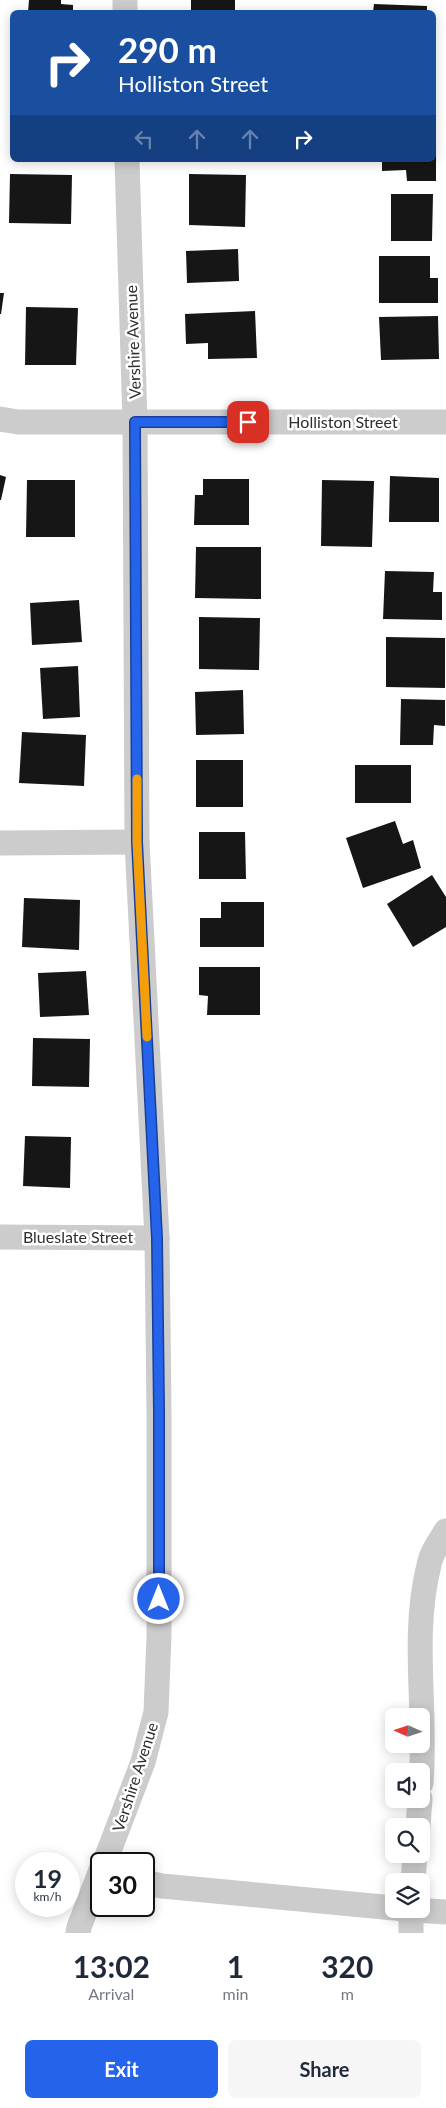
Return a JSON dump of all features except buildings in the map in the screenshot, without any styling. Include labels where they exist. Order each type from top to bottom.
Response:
[{"type":"street","name":"Vershire Avenue","points":[[109,1852],[143,1762],[156,1712],[159,1626],[157,1238],[137,842],[135,422],[127,162]]},
{"type":"street","name":"Holliston Street","points":[[0,418],[18,422],[446,422]]},
{"type":"street","points":[[0,843],[137,842]]},
{"type":"street","name":"Blueslate Street","points":[[0,1237],[157,1238]]},
{"type":"street","points":[[423,1763],[424,1751],[420,1687],[421,1617],[429,1563],[446,1531]]},
{"type":"street","points":[[155,1884],[385,1912]]},
{"type":"street","points":[[78,1933],[90,1899]]},
{"type":"street","points":[[430,1913],[446,1912]]},
{"type":"slow traffic","points":[[137,779],[137,842],[147,1037]]},
{"type":"route","points":[[159,1599],[157,1238],[137,842],[135,422],[248,422]]}]
